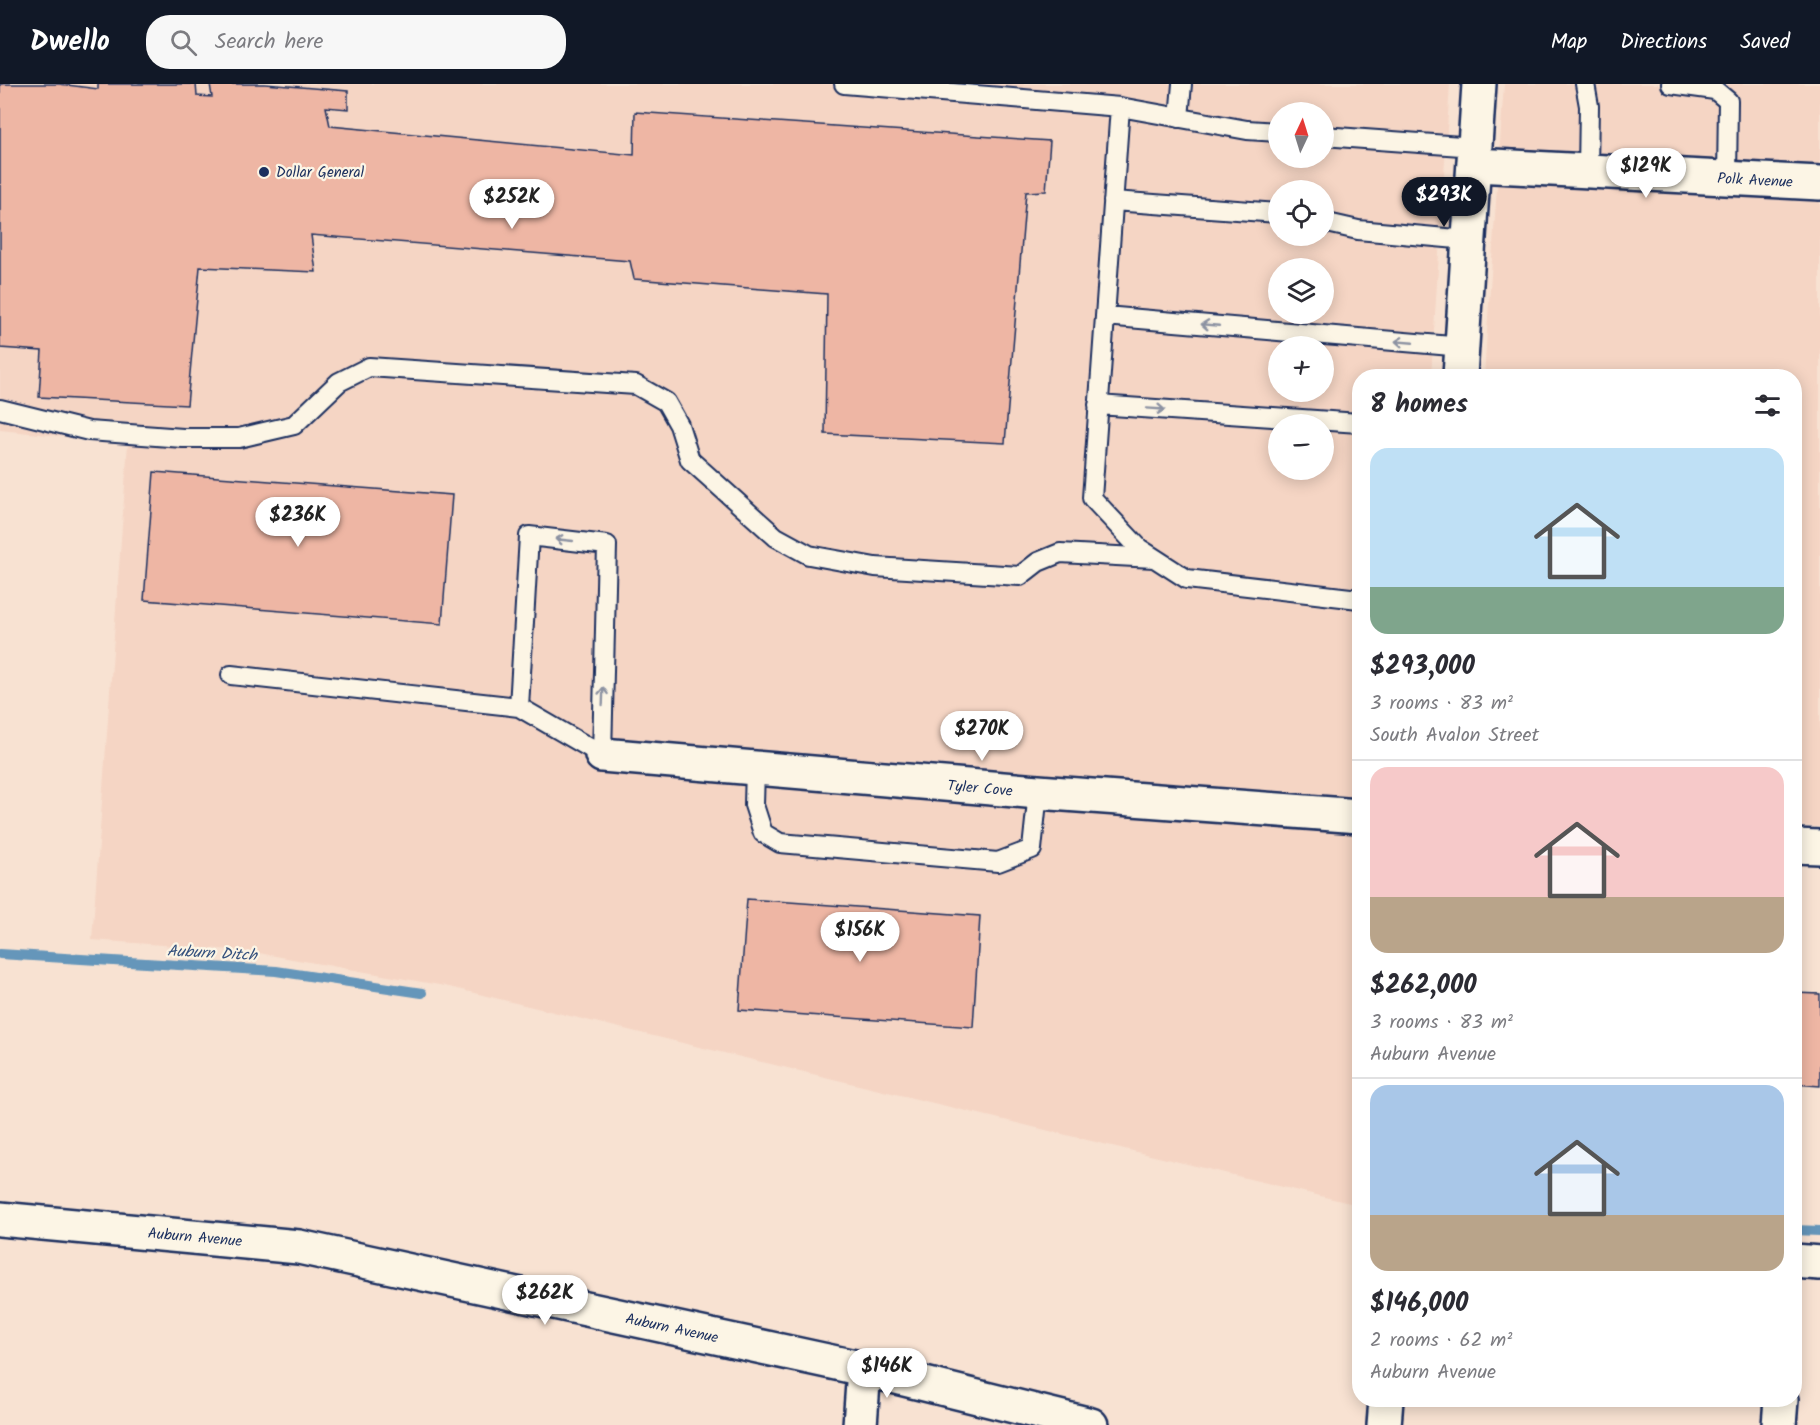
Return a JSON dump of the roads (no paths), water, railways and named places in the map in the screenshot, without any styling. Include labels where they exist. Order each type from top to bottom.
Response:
[{"type":"street","points":[[1461,362],[1479,84]]},
{"type":"street","name":"Polk Avenue","points":[[1475,156],[1588,171],[1820,183]]},
{"type":"street","name":"Tyler Cove","points":[[602,755],[1038,792],[1352,815]]},
{"type":"street","points":[[1802,846],[1820,847]]},
{"type":"street","name":"Auburn Avenue","points":[[0,1219],[299,1247],[864,1369],[1091,1425]]},
{"type":"street","points":[[1802,1262],[1820,1263]]},
{"type":"street","points":[[860,1425],[864,1369]]},
{"type":"street","points":[[1384,1425],[1385,1407]]},
{"type":"street","points":[[1779,1425],[1780,1407]]},
{"type":"lane","points":[[844,84],[1120,107],[1268,131]]},
{"type":"lane","points":[[1179,118],[1182,84]]},
{"type":"lane","points":[[1585,84],[1589,106],[1588,171]]},
{"type":"lane","points":[[1671,84],[1715,90],[1728,101],[1727,178]]},
{"type":"lane","points":[[1120,107],[1092,498],[1138,548],[1187,579],[1352,597]]},
{"type":"lane","points":[[1334,137],[1475,156]]},
{"type":"lane","points":[[1113,201],[1268,212]]},
{"type":"lane","points":[[1334,225],[1358,230],[1468,240]]},
{"type":"lane","points":[[1105,316],[1461,362]]},
{"type":"lane","points":[[0,409],[89,431],[183,438],[239,438],[294,425],[339,382],[369,367],[636,385],[666,402],[679,425],[690,460],[776,537],[809,555],[875,567],[1020,576],[1038,562],[1060,553],[1154,558]]},
{"type":"lane","points":[[1098,405],[1352,423]]},
{"type":"lane","points":[[231,675],[519,707],[602,755],[607,545],[529,536],[519,707]]},
{"type":"lane","points":[[756,768],[754,805],[760,824],[764,833],[780,843],[998,862],[1032,849],[1038,792]]},
{"type":"waterway","name":"Auburn Ditch","points":[[0,954],[276,971],[422,993]]},
{"type":"waterway","name":"Auburn Ditch","points":[[1802,1230],[1820,1231]]},
{"type":"place","name":"Dollar General","points":[[264,172]]}]
